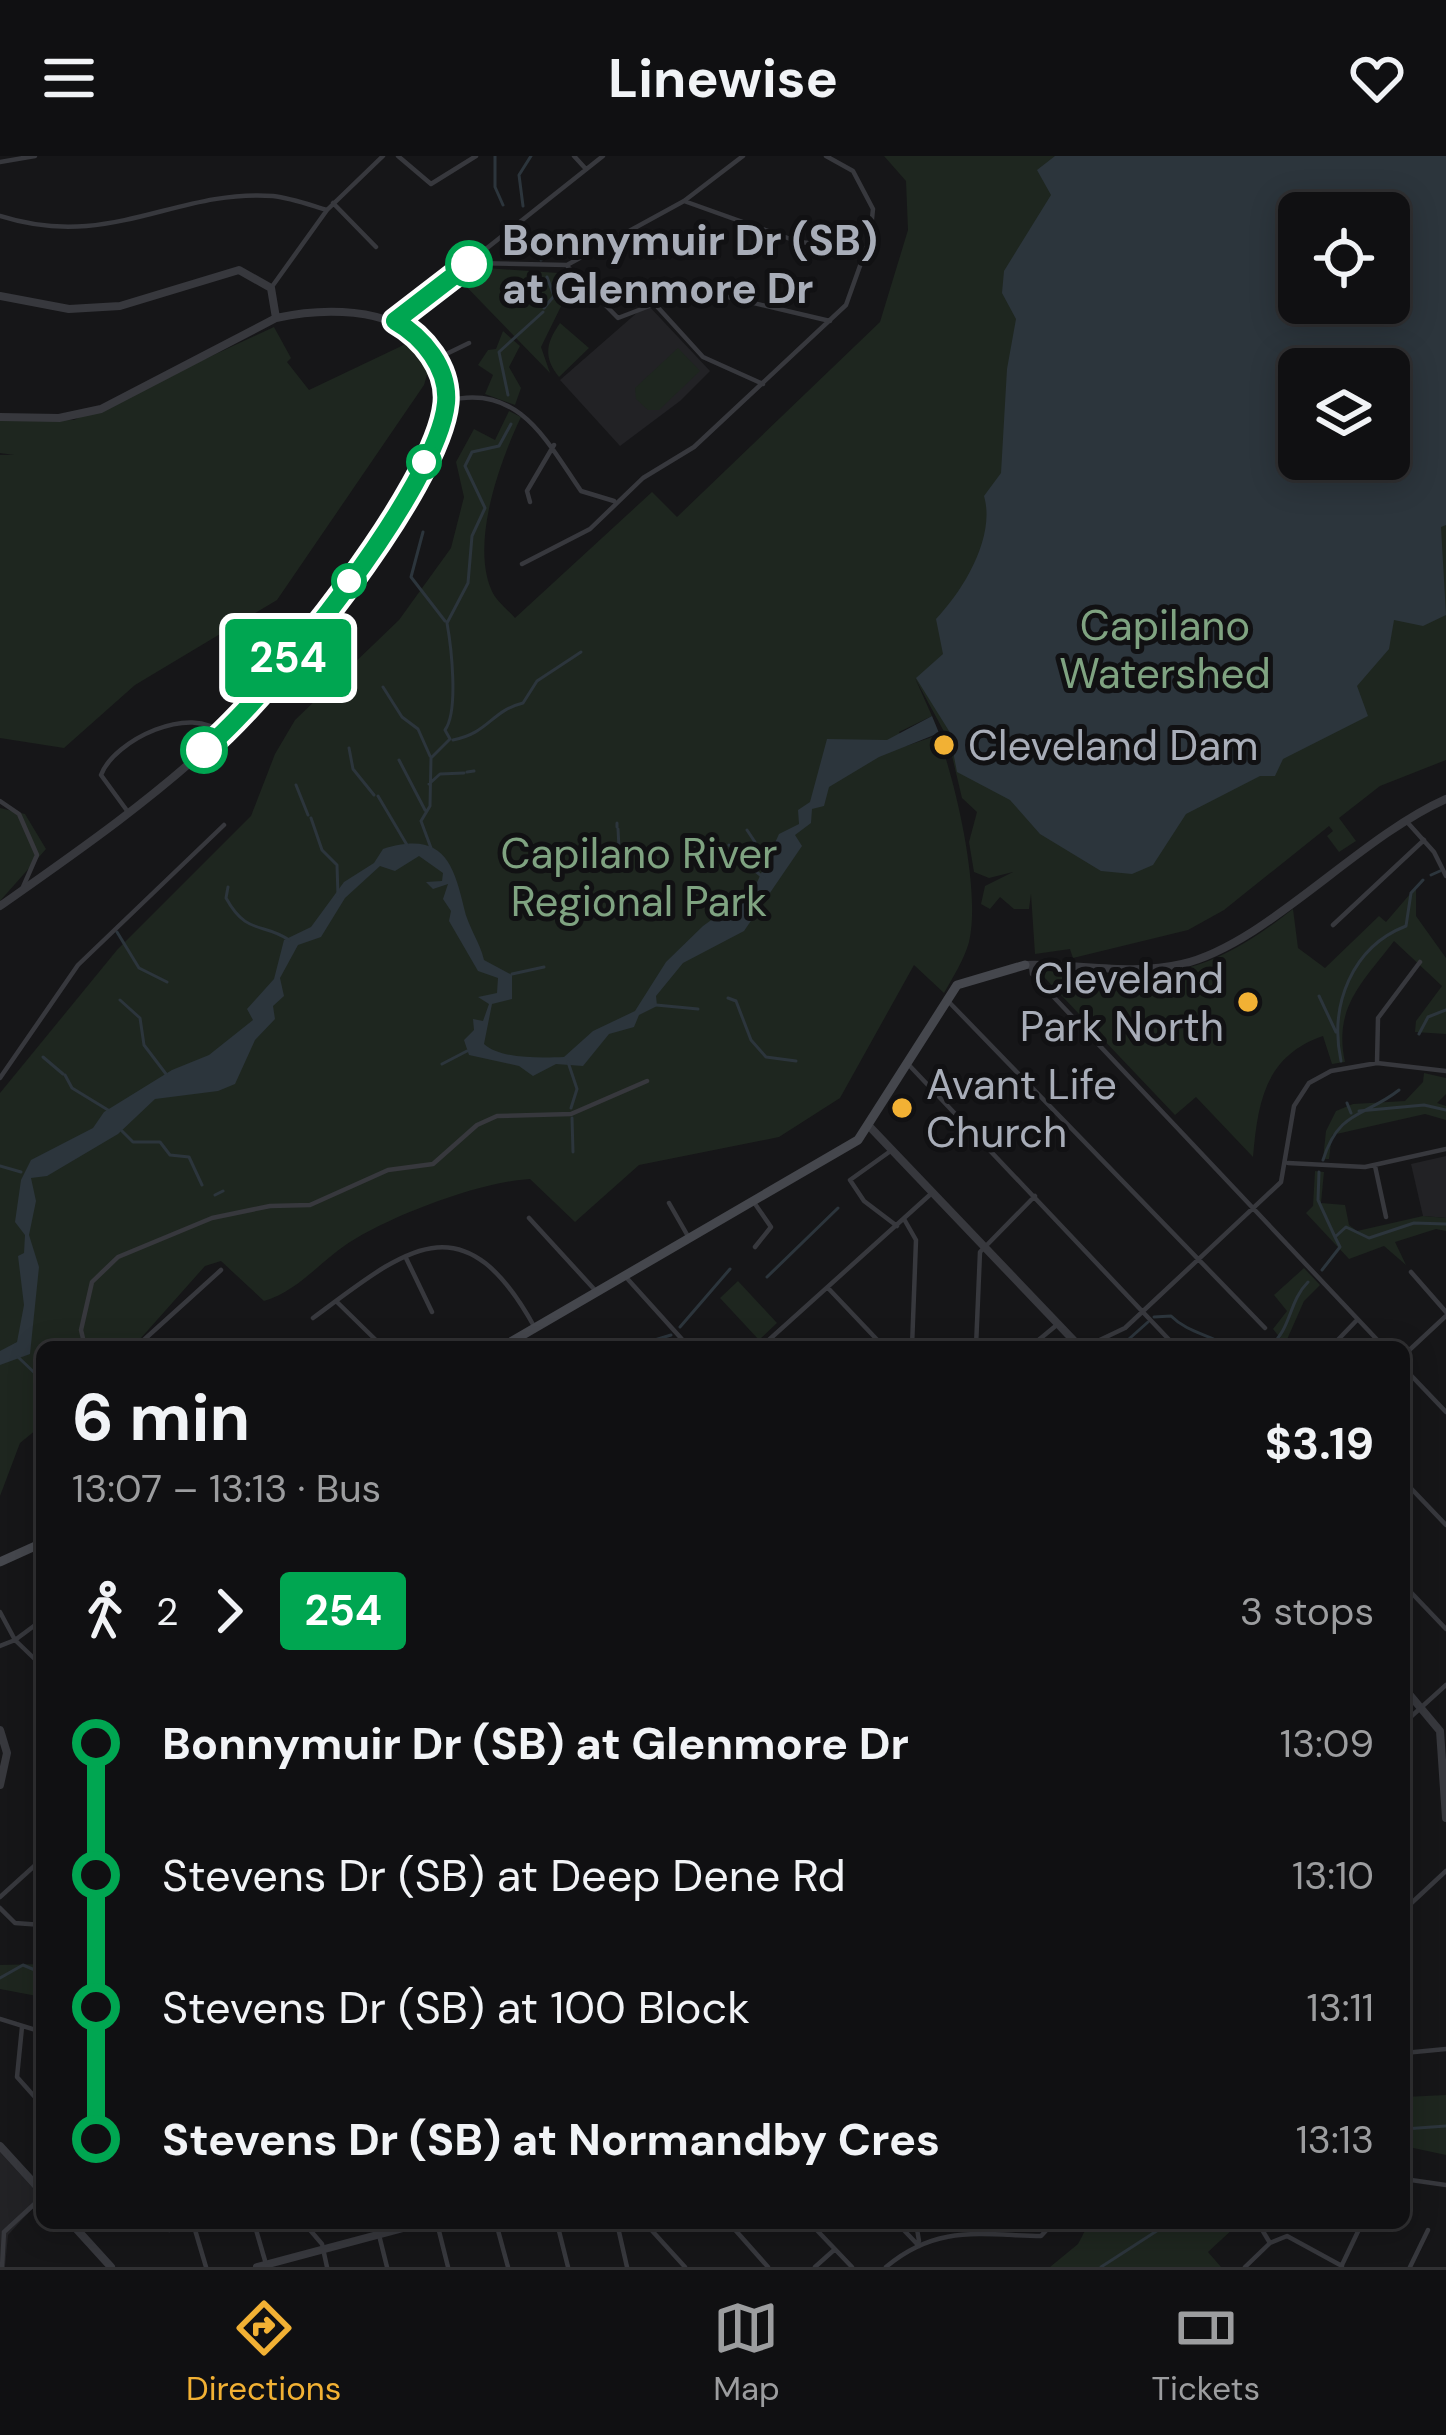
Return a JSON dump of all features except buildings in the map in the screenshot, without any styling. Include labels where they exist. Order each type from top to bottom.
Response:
[{"type":"main road","points":[[512,1341],[870,1127],[947,1000],[965,979],[1028,965]]},
{"type":"main road","points":[[0,1562],[36,1544]]},
{"type":"street","points":[[0,162],[35,156]]},
{"type":"street","points":[[276,318],[271,288],[330,206],[383,156]]},
{"type":"street","points":[[398,156],[428,184],[476,156]]},
{"type":"street","points":[[574,156],[585,168]]},
{"type":"street","points":[[395,321],[603,156]]},
{"type":"street","points":[[471,262],[567,266],[684,202],[743,156]]},
{"type":"street","points":[[522,564],[590,529],[619,499],[694,447],[830,322],[852,295],[874,219],[869,196],[853,171],[826,156]]},
{"type":"street","points":[[0,216],[40,227],[94,230],[241,198],[276,196],[330,206],[376,248]]},
{"type":"street","points":[[684,202],[799,242],[866,248]]},
{"type":"street","points":[[567,266],[616,317],[680,291],[706,290],[830,322]]},
{"type":"street","points":[[0,296],[69,309],[120,306],[239,270],[271,288]]},
{"type":"street","points":[[653,302],[703,357],[764,384]]},
{"type":"street","points":[[0,417],[59,418],[101,409],[276,318],[294,314],[395,321],[436,359],[446,401],[423,464],[351,579],[222,734],[128,812],[0,906]]},
{"type":"street","points":[[436,359],[469,343]]},
{"type":"street","points":[[446,401],[496,401],[531,420],[554,445],[584,494],[608,503],[619,499]]},
{"type":"street","points":[[530,502],[527,490],[554,445]]},
{"type":"street","points":[[128,812],[101,775],[108,762],[145,736],[181,722],[205,723],[222,734]]},
{"type":"street","points":[[1378,1341],[1028,965],[1162,967],[1214,953],[1406,819],[1446,799]]},
{"type":"street","points":[[0,801],[19,814],[37,855],[21,892]]},
{"type":"street","points":[[1406,819],[1446,877]]},
{"type":"street","points":[[0,1078],[78,965],[224,825]]},
{"type":"street","points":[[1333,925],[1424,840]]},
{"type":"street","points":[[1377,1063],[1378,1018],[1420,962]]},
{"type":"street","points":[[947,1000],[1265,1328]]},
{"type":"street","points":[[1096,1341],[1125,1328],[1284,1179],[1292,1114],[1303,1089],[1323,1073],[1377,1063],[1446,1071]]},
{"type":"street","points":[[908,1064],[1170,1341]]},
{"type":"street","points":[[84,1341],[81,1330],[92,1282],[118,1257],[212,1218],[310,1205],[388,1170],[433,1164],[477,1125],[497,1116],[571,1114],[646,1081]]},
{"type":"street","points":[[870,1127],[1076,1341]]},
{"type":"street","points":[[1288,1163],[1375,1166],[1446,1149]]},
{"type":"street","points":[[893,1150],[850,1180],[864,1201],[897,1226]]},
{"type":"street","points":[[1375,1166],[1386,1217]]},
{"type":"street","points":[[768,1341],[933,1192]]},
{"type":"street","points":[[976,1341],[978,1260],[984,1246],[1035,1196]]},
{"type":"street","points":[[753,1201],[771,1227],[754,1247]]},
{"type":"street","points":[[669,1204],[689,1238]]},
{"type":"street","points":[[529,1218],[595,1292]]},
{"type":"street","points":[[904,1220],[916,1240],[912,1341]]},
{"type":"street","points":[[313,1318],[358,1281],[406,1258],[451,1244],[470,1251],[517,1299],[535,1328]]},
{"type":"street","points":[[406,1258],[432,1312]]},
{"type":"street","points":[[143,1341],[221,1270]]},
{"type":"street","points":[[1410,1349],[1446,1314],[1411,1272]]},
{"type":"street","points":[[625,1275],[683,1341]]},
{"type":"street","points":[[828,1288],[877,1341]]},
{"type":"street","points":[[336,1301],[377,1341]]},
{"type":"street","points":[[1337,1341],[1358,1320]]},
{"type":"street","points":[[1037,1341],[1058,1324]]},
{"type":"street","points":[[1410,1374],[1446,1412]]},
{"type":"street","points":[[1412,1489],[1446,1525]]},
{"type":"street","points":[[1410,1591],[1446,1629]]},
{"type":"street","points":[[0,1612],[15,1640],[36,1660]]},
{"type":"street","points":[[0,1646],[36,1624]]},
{"type":"street","points":[[1410,1718],[1446,1684]]},
{"type":"street","points":[[1410,1694],[1442,1740],[1446,1818]]},
{"type":"street","points":[[0,1730],[7,1753],[0,1785]]},
{"type":"street","points":[[0,1897],[36,1864]]},
{"type":"street","points":[[1410,1904],[1446,1871]]},
{"type":"street","points":[[0,1908],[18,1924],[36,1925]]},
{"type":"street","points":[[0,2019],[36,2030]]},
{"type":"street","points":[[22,2027],[17,2077],[36,2098]]},
{"type":"street","points":[[1410,2052],[1446,2049]]},
{"type":"street","points":[[0,2146],[36,2187]]},
{"type":"street","points":[[1410,2180],[1446,2185]]},
{"type":"street","points":[[2,2267],[2,2232],[36,2200]]},
{"type":"street","points":[[76,2229],[111,2267]]},
{"type":"street","points":[[195,2229],[206,2267]]},
{"type":"street","points":[[255,2229],[263,2266],[400,2229]]},
{"type":"street","points":[[308,2229],[323,2250],[326,2267]]},
{"type":"street","points":[[378,2229],[387,2267]]},
{"type":"street","points":[[438,2229],[448,2267]]},
{"type":"street","points":[[498,2229],[508,2267]]},
{"type":"street","points":[[558,2229],[568,2267]]},
{"type":"street","points":[[618,2229],[627,2267]]},
{"type":"street","points":[[650,2229],[685,2267]]},
{"type":"street","points":[[734,2229],[768,2267]]},
{"type":"street","points":[[816,2229],[852,2267]]},
{"type":"street","points":[[903,2229],[919,2246]]},
{"type":"street","points":[[917,2229],[919,2246]]},
{"type":"street","points":[[886,2267],[919,2246],[968,2229]]},
{"type":"street","points":[[996,2229],[1041,2236]]},
{"type":"street","points":[[1040,2229],[1041,2236]]},
{"type":"street","points":[[1041,2236],[1047,2229]]},
{"type":"street","points":[[1262,2229],[1270,2243]]},
{"type":"street","points":[[1244,2267],[1270,2243],[1287,2236],[1341,2266],[1359,2229]]},
{"type":"street","points":[[1410,2267],[1428,2230]]},
{"type":"street","points":[[815,2267],[835,2250]]},
{"type":"shaded area","name":"Capilano Watershed","points":[[1055,156],[1446,156],[1446,525],[1441,527],[1446,615],[1423,626],[1394,620],[1389,649],[1357,686],[1368,716],[1283,759],[1275,776],[1260,776],[1186,814],[1153,865],[1132,874],[1101,871],[1040,834],[1010,800],[957,772],[949,731],[916,678],[943,654],[936,619],[957,594],[981,546],[984,496],[1001,473],[1007,369],[1016,319],[1002,293],[1004,271],[1051,195],[1037,170]]},
{"type":"shaded area","points":[[647,304],[710,371],[680,401],[620,446],[560,380]]},
{"type":"shaded area","points":[[932,716],[939,733],[879,757],[829,787],[824,806],[812,809],[811,823],[795,835],[802,846],[744,931],[683,963],[656,996],[657,1006],[639,1015],[634,1027],[609,1034],[583,1066],[556,1064],[533,1076],[519,1066],[469,1055],[464,1040],[474,1030],[473,1019],[483,1021],[489,1004],[478,997],[497,993],[498,978],[478,971],[449,921],[451,911],[443,899],[448,884],[433,889],[426,882],[442,881],[443,873],[419,856],[395,871],[380,866],[345,898],[321,937],[298,945],[280,978],[284,996],[273,1006],[275,1019],[255,1040],[235,1084],[218,1091],[155,1099],[118,1134],[47,1176],[31,1178],[36,1201],[29,1235],[39,1267],[30,1354],[0,1365],[0,1351],[17,1342],[24,1305],[18,1256],[24,1253],[25,1235],[15,1222],[21,1180],[31,1160],[93,1128],[104,1112],[172,1070],[209,1055],[253,1020],[247,1009],[274,979],[284,940],[311,927],[344,882],[374,863],[383,849],[419,844],[441,854],[455,876],[484,960],[512,975],[512,999],[492,1004],[484,1044],[510,1055],[564,1057],[593,1031],[635,1011],[666,962],[703,926],[754,889],[779,834],[799,824],[798,810],[810,802],[827,739],[887,740]]},
{"type":"shaded area","points":[[1446,1156],[1446,1218],[1423,1216],[1411,1164]]},
{"type":"shaded area","points":[[0,2152],[36,2191],[36,2205],[8,2235],[5,2267],[0,2267]]},
{"type":"green space","name":"Capilano River Regional Park","points":[[884,156],[1446,156],[1446,760],[1380,786],[1339,818],[1356,841],[1339,852],[1327,836],[1333,831],[1329,826],[1224,910],[1188,930],[1073,958],[1070,949],[1035,954],[1031,894],[1029,909],[1014,909],[1000,897],[990,909],[981,904],[985,886],[1013,872],[989,878],[974,872],[969,842],[977,812],[962,798],[948,739],[915,678],[932,716],[899,732],[906,746],[938,735],[945,756],[969,867],[969,942],[944,993],[914,965],[840,1098],[779,1137],[639,1165],[575,1222],[530,1179],[510,1181],[440,1200],[373,1229],[289,1289],[264,1301],[221,1261],[205,1266],[138,1341],[36,1341],[36,1430],[20,1443],[0,1496],[0,1093],[117,950],[251,816],[275,754],[295,720],[399,620],[451,548],[464,497],[456,462],[474,429],[495,440],[509,411],[521,417],[497,478],[484,548],[491,589],[515,618],[652,492],[677,517],[880,322],[908,230],[906,181]]},
{"type":"green space","points":[[472,267],[558,273],[571,286],[541,347],[550,373],[458,278]]},
{"type":"green space","points":[[560,323],[589,348],[559,377],[548,350]]},
{"type":"green space","points":[[274,327],[291,358],[287,362],[309,390],[412,341],[430,365],[424,385],[277,600],[135,685],[64,748],[0,738],[0,455],[14,455],[0,453],[0,421],[74,420]]},
{"type":"green space","points":[[503,331],[520,346],[509,367],[521,388],[515,405],[485,394],[493,375],[478,365],[488,350],[496,349]]},
{"type":"green space","points":[[678,348],[700,371],[659,410],[648,410],[636,399],[635,388]]},
{"type":"green space","points":[[0,808],[25,814],[46,849],[0,901]]},
{"type":"green space","points":[[1416,887],[1416,916],[1446,958],[1446,1034],[1415,1032],[1416,1021],[1442,986],[1394,941],[1347,1010],[1342,1043],[1345,1062],[1332,1064],[1323,1036],[1288,1056],[1277,1069],[1262,1100],[1253,1157],[1196,1097],[1175,1115],[1043,976],[1046,971],[1150,974],[1177,970],[1230,951],[1293,909],[1298,948],[1325,968],[1379,916],[1386,922]]},
{"type":"green space","points":[[1424,1073],[1446,1078],[1446,1094],[1437,1103],[1446,1106],[1446,1120],[1425,1114],[1332,1135],[1329,1159],[1323,1159],[1326,1131],[1336,1111],[1353,1104],[1405,1101],[1423,1082]]},
{"type":"green space","points":[[1315,1171],[1324,1172],[1321,1203],[1345,1205],[1349,1225],[1357,1231],[1423,1216],[1446,1218],[1446,1231],[1436,1229],[1395,1242],[1406,1265],[1384,1246],[1349,1259],[1306,1213],[1313,1206]]},
{"type":"green space","points":[[1304,1268],[1320,1285],[1304,1301],[1286,1341],[1273,1329],[1287,1311],[1274,1295]]},
{"type":"green space","points":[[738,1281],[777,1323],[759,1340],[720,1298]]},
{"type":"green space","points":[[36,1964],[36,1996],[0,1989],[0,1965]]},
{"type":"green space","points":[[1446,2095],[1446,2155],[1410,2147],[1410,2097]]},
{"type":"green space","points":[[1086,2229],[1233,2229],[1208,2252],[1221,2267],[1050,2267],[1078,2244]]},
{"type":"waterway","points":[[495,156],[495,187],[503,205]]},
{"type":"waterway","points":[[523,206],[519,175],[531,156]]},
{"type":"waterway","points":[[525,225],[541,260]]},
{"type":"waterway","points":[[544,308],[554,296],[547,277]]},
{"type":"waterway","points":[[508,395],[499,352],[543,312]]},
{"type":"waterway","points":[[431,848],[421,821],[430,806],[431,758],[450,739],[445,730],[453,694],[447,623],[468,583],[472,536],[485,508],[465,466],[472,452],[499,446],[511,424]]},
{"type":"waterway","points":[[423,532],[411,577],[445,621]]},
{"type":"waterway","points":[[453,740],[523,703],[537,681],[581,652]]},
{"type":"waterway","points":[[383,687],[402,717],[418,729],[430,756]]},
{"type":"waterway","points":[[349,748],[353,769],[374,795]]},
{"type":"waterway","points":[[399,760],[425,810]]},
{"type":"waterway","points":[[467,772],[474,771]]},
{"type":"waterway","points":[[429,784],[440,774],[464,773]]},
{"type":"waterway","points":[[296,785],[308,815]]},
{"type":"waterway","points":[[378,796],[407,845]]},
{"type":"waterway","points":[[311,818],[322,850],[337,865],[338,896]]},
{"type":"waterway","points":[[608,858],[619,848],[618,829]]},
{"type":"waterway","points":[[747,830],[755,842]]},
{"type":"waterway","points":[[729,845],[735,852]]},
{"type":"waterway","points":[[757,845],[772,861]]},
{"type":"waterway","points":[[738,855],[741,858]]},
{"type":"waterway","points":[[742,860],[764,878]]},
{"type":"waterway","points":[[1431,875],[1440,871]]},
{"type":"waterway","points":[[1341,1061],[1338,1019],[1349,980],[1371,948],[1406,926],[1411,893],[1423,880]]},
{"type":"waterway","points":[[228,887],[226,898],[241,918],[289,940]]},
{"type":"waterway","points":[[117,932],[139,968],[167,982]]},
{"type":"waterway","points":[[512,974],[544,967]]},
{"type":"waterway","points":[[1319,996],[1336,1032]]},
{"type":"waterway","points":[[728,998],[736,1001],[751,1040],[766,1057],[796,1061]]},
{"type":"waterway","points":[[120,1000],[140,1018],[144,1045],[166,1074]]},
{"type":"waterway","points":[[656,1005],[698,1009]]},
{"type":"waterway","points":[[1419,1034],[1428,1017],[1446,1010]]},
{"type":"waterway","points":[[442,1064],[467,1051]]},
{"type":"waterway","points":[[43,1057],[63,1074]]},
{"type":"waterway","points":[[568,1062],[577,1089],[571,1108]]},
{"type":"waterway","points":[[65,1075],[72,1088],[108,1110]]},
{"type":"waterway","points":[[1323,1160],[1345,1123],[1399,1090]]},
{"type":"waterway","points":[[1347,1103],[1351,1113]]},
{"type":"waterway","points":[[1359,1111],[1424,1105],[1446,1110]]},
{"type":"waterway","points":[[572,1118],[573,1152]]},
{"type":"waterway","points":[[122,1131],[133,1142],[160,1142],[170,1155],[189,1157],[202,1185]]},
{"type":"waterway","points":[[0,1166],[21,1172]]},
{"type":"waterway","points":[[1319,1172],[1318,1200],[1335,1237]]},
{"type":"waterway","points":[[215,1195],[223,1191]]},
{"type":"waterway","points":[[767,1277],[838,1208]]},
{"type":"waterway","points":[[1322,1270],[1340,1247],[1335,1237],[1346,1227],[1369,1238],[1414,1223],[1446,1224]]},
{"type":"waterway","points":[[680,1327],[730,1269]]},
{"type":"waterway","points":[[1275,1341],[1308,1282]]},
{"type":"waterway","points":[[1154,1317],[1171,1316],[1216,1341]]},
{"type":"waterway","points":[[1127,1341],[1148,1322]]},
{"type":"waterway","points":[[652,1341],[671,1335]]},
{"type":"waterway","points":[[18,1357],[36,1374]]},
{"type":"waterway","points":[[0,1978],[23,1965],[36,1970]]},
{"type":"waterway","points":[[1410,2129],[1446,2126]]},
{"type":"waterway","points":[[1101,2267],[1160,2229]]},
{"type":"bus line","name":"254","points":[[204,750],[266,686],[351,579],[423,464],[441,423],[444,382],[436,359],[410,329],[395,321],[469,264]]},
{"type":"place","name":"Bonnymuir Dr (SB) at Glenmore Dr","points":[[469,264]]},
{"type":"place","name":"Cleveland Dam","points":[[944,745]]},
{"type":"place","name":"Cleveland Park North","points":[[1248,1002]]},
{"type":"place","name":"Avant Life Church","points":[[902,1108]]}]
